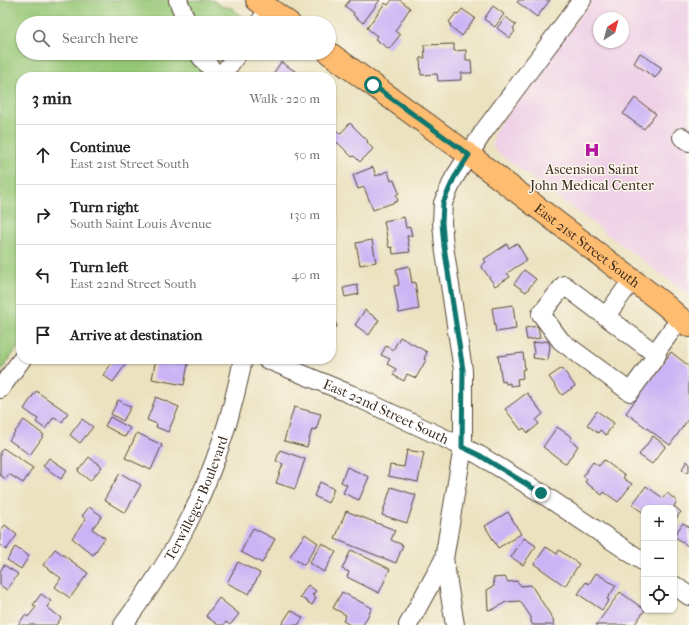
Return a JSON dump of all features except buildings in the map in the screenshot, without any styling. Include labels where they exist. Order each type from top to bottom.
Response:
[{"type":"main road","points":[[262,11],[273,16]]},
{"type":"main road","name":"East 21st Street South","points":[[336,58],[469,155],[664,304],[684,322]]},
{"type":"street","points":[[178,0],[184,16]]},
{"type":"street","points":[[455,625],[444,559],[462,447],[463,370],[444,246],[443,203],[454,178],[484,131],[582,0]]},
{"type":"street","points":[[204,60],[215,72]]},
{"type":"street","points":[[224,72],[233,60]]},
{"type":"street","points":[[606,316],[632,280]]},
{"type":"street","points":[[655,353],[564,285],[541,314],[561,341],[630,392],[657,355],[655,353],[684,322]]},
{"type":"street","points":[[0,389],[18,364]]},
{"type":"street","name":"Terwilleger Boulevard","points":[[123,625],[161,570],[181,537],[200,498],[223,439],[236,394],[242,364]]},
{"type":"street","name":"East 22nd Street South","points":[[278,364],[350,394],[479,455],[541,493],[641,560]]},
{"type":"street","points":[[408,625],[444,559]]},
{"type":"street","points":[[677,586],[689,596]]},
{"type":"shaded area","name":"Ascension Saint John Medical Center","points":[[592,0],[689,0],[689,295],[497,152],[493,147],[495,137],[492,135]]},
{"type":"green space","points":[[0,0],[213,0],[221,6],[232,8],[241,16],[16,16],[16,60],[220,60],[211,72],[16,72],[16,350],[0,372]]},
{"type":"place","name":"Ascension Saint John Medical Center","points":[[592,150]]},
{"type":"route","points":[[373,85],[469,155],[454,178],[443,203],[442,223],[444,246],[463,370],[462,447],[479,455],[541,493]]}]
